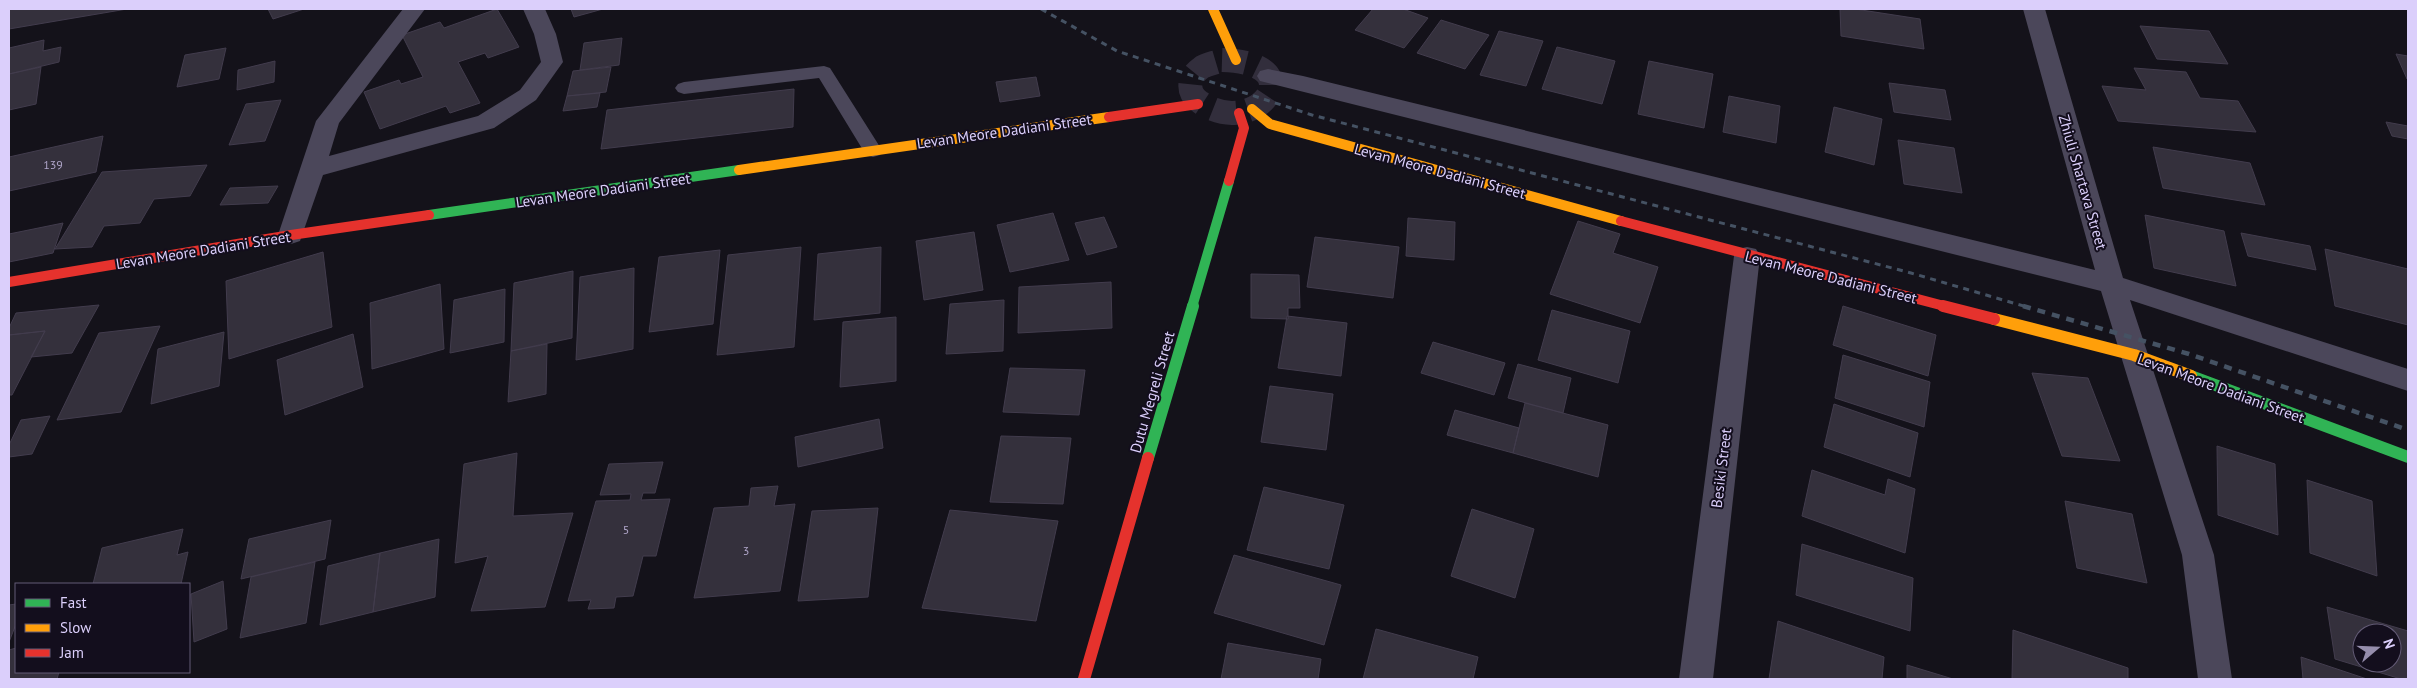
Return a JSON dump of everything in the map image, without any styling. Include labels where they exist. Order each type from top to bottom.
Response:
[{"type":"street","points":[[291,235],[328,121],[414,9]]},
{"type":"street","points":[[313,169],[486,122],[528,95],[552,62],[545,34],[534,9]]},
{"type":"street","points":[[1213,9],[1221,23],[1236,60]]},
{"type":"street","name":"Zhiuli Shartava Street","points":[[2034,9],[2112,284],[2198,555],[2215,679]]},
{"type":"street","points":[[1268,76],[1303,83],[2112,284],[2408,380]]},
{"type":"street","name":"Levan Meore Dadiani Street","points":[[9,282],[291,235],[1198,104]]},
{"type":"street","name":"Levan Meore Dadiani Street","points":[[1252,109],[1270,124],[1747,256],[2134,355],[2408,457]]},
{"type":"street","name":"Dutu Megreli Street","points":[[1084,679],[1244,128],[1239,112]]},
{"type":"street","name":"Besiki Street","points":[[1696,679],[1747,256]]},
{"type":"lane","points":[[684,88],[824,72],[873,151]]},
{"type":"building","points":[[9,9],[127,9],[9,29]]},
{"type":"building","points":[[268,9],[304,9],[273,19]]},
{"type":"building","points":[[497,9],[519,47],[488,58],[485,53],[458,62],[480,103],[450,113],[446,106],[380,129],[364,92],[399,80],[401,84],[423,77],[402,35],[440,22],[444,28]]},
{"type":"building","points":[[571,9],[603,9],[574,17]]},
{"type":"building","points":[[1373,9],[1403,9],[1428,18],[1404,48],[1355,30]]},
{"type":"building","points":[[1840,9],[1855,9],[1920,19],[1924,49],[1841,36]]},
{"type":"building","points":[[1441,20],[1489,35],[1465,69],[1417,53]]},
{"type":"building","points":[[2140,26],[2209,31],[2228,64],[2157,59]]},
{"type":"building","points":[[1499,31],[1543,41],[1526,86],[1480,75]]},
{"type":"building","points":[[622,38],[619,65],[580,70],[584,43]]},
{"type":"building","points":[[44,40],[43,51],[61,47],[59,62],[9,74],[9,48]]},
{"type":"building","points":[[1557,47],[1615,61],[1602,104],[1542,89]]},
{"type":"building","points":[[226,48],[219,79],[177,87],[185,55]]},
{"type":"building","points":[[2396,54],[2408,56],[2408,79],[2407,79]]},
{"type":"building","points":[[275,61],[274,82],[237,90],[238,70]]},
{"type":"building","points":[[1649,61],[1713,74],[1704,128],[1638,114]]},
{"type":"building","points":[[41,67],[36,104],[9,110],[9,74]]},
{"type":"building","points":[[611,67],[606,92],[567,96],[573,71]]},
{"type":"building","points":[[2134,68],[2186,72],[2200,98],[2238,101],[2256,132],[2118,121],[2102,86],[2146,90]]},
{"type":"building","points":[[1036,77],[1040,96],[1000,102],[996,82]]},
{"type":"building","points":[[1889,83],[1945,90],[1951,120],[1894,112]]},
{"type":"building","points":[[794,89],[793,127],[601,149],[607,110]]},
{"type":"building","points":[[600,93],[597,107],[563,111],[567,96]]},
{"type":"building","points":[[1729,96],[1780,106],[1776,143],[1723,132]]},
{"type":"building","points":[[281,100],[265,141],[229,145],[246,104]]},
{"type":"building","points":[[1834,107],[1882,119],[1874,165],[1825,152]]},
{"type":"building","points":[[2386,122],[2408,126],[2408,139],[2392,136]]},
{"type":"building","points":[[103,136],[96,172],[9,191],[9,157]]},
{"type":"building","points":[[1898,140],[1954,148],[1962,193],[1904,184]]},
{"type":"building","points":[[2153,147],[2250,163],[2265,205],[2163,188]]},
{"type":"building","points":[[207,165],[190,196],[154,199],[140,223],[104,226],[92,247],[55,249],[102,172]]},
{"type":"building","points":[[278,186],[268,203],[220,205],[230,188]]},
{"type":"building","points":[[1053,213],[1069,260],[1010,272],[997,225]]},
{"type":"building","points":[[2145,215],[2224,231],[2236,286],[2154,268]]},
{"type":"building","points":[[1104,217],[1117,247],[1087,255],[1075,223]]},
{"type":"building","points":[[1408,218],[1455,222],[1454,260],[1406,256]]},
{"type":"building","points":[[1578,221],[1620,234],[1613,253],[1658,267],[1640,323],[1550,294]]},
{"type":"building","points":[[63,223],[53,253],[9,262],[9,234]]},
{"type":"building","points":[[974,232],[983,290],[924,300],[916,241]]},
{"type":"building","points":[[2241,233],[2310,246],[2316,270],[2248,256]]},
{"type":"building","points":[[1315,237],[1399,247],[1393,298],[1307,287]]},
{"type":"building","points":[[801,247],[794,347],[717,355],[728,255]]},
{"type":"building","points":[[881,247],[880,313],[814,320],[818,254]]},
{"type":"building","points":[[2325,249],[2408,269],[2408,325],[2335,306]]},
{"type":"building","points":[[720,250],[713,324],[649,332],[659,257]]},
{"type":"building","points":[[323,252],[332,327],[229,359],[226,281]]},
{"type":"building","points":[[634,268],[633,349],[576,360],[580,277]]},
{"type":"building","points":[[573,271],[572,338],[511,351],[514,283]]},
{"type":"building","points":[[1251,274],[1299,275],[1300,308],[1288,308],[1288,319],[1251,318]]},
{"type":"building","points":[[1111,282],[1112,328],[1018,333],[1019,287]]},
{"type":"building","points":[[440,284],[444,349],[372,369],[370,303]]},
{"type":"building","points":[[505,289],[504,342],[450,353],[454,300]]},
{"type":"building","points":[[1004,300],[1003,351],[946,354],[950,304]]},
{"type":"building","points":[[99,305],[72,353],[31,357],[45,331],[9,335],[9,328],[16,313]]},
{"type":"building","points":[[1843,306],[1936,335],[1928,376],[1833,345]]},
{"type":"building","points":[[1552,310],[1630,331],[1618,383],[1538,360]]},
{"type":"building","points":[[1287,316],[1347,323],[1341,376],[1278,368]]},
{"type":"building","points":[[896,317],[896,381],[840,387],[843,322]]},
{"type":"building","points":[[160,326],[121,412],[57,420],[99,333]]},
{"type":"building","points":[[45,331],[12,395],[9,395],[9,335]]},
{"type":"building","points":[[224,332],[219,386],[151,404],[158,349]]},
{"type":"building","points":[[353,334],[363,387],[285,415],[277,360]]},
{"type":"building","points":[[1433,342],[1505,363],[1494,395],[1421,373]]},
{"type":"building","points":[[547,344],[546,394],[508,402],[511,351]]},
{"type":"building","points":[[1843,355],[1930,382],[1924,427],[1835,398]]},
{"type":"building","points":[[1518,364],[1571,378],[1563,413],[1508,398]]},
{"type":"building","points":[[1010,368],[1085,370],[1079,415],[1003,412]]},
{"type":"building","points":[[2032,373],[2088,378],[2120,461],[2062,456]]},
{"type":"building","points":[[1270,386],[1333,394],[1326,450],[1261,442]]},
{"type":"building","points":[[1525,403],[1608,425],[1598,477],[1513,453]]},
{"type":"building","points":[[1834,404],[1918,433],[1910,477],[1824,447]]},
{"type":"building","points":[[1455,410],[1519,428],[1513,453],[1447,435]]},
{"type":"building","points":[[50,416],[32,454],[9,457],[9,445],[21,420]]},
{"type":"building","points":[[879,419],[883,448],[798,467],[795,437]]},
{"type":"building","points":[[1001,436],[1071,438],[1063,504],[990,502]]},
{"type":"building","points":[[2217,446],[2275,464],[2278,535],[2218,515]]},
{"type":"building","points":[[517,453],[513,516],[573,513],[545,607],[471,611],[488,556],[455,563],[464,464]]},
{"type":"building","points":[[663,462],[655,493],[643,493],[641,500],[670,499],[656,556],[643,556],[633,596],[616,597],[614,608],[588,609],[591,600],[568,601],[596,501],[630,500],[631,494],[600,495],[609,464]]},
{"type":"building","points":[[1812,470],[1885,495],[1888,479],[1915,489],[1905,553],[1802,516]]},
{"type":"building","points":[[2307,480],[2372,501],[2377,576],[2310,553]]},
{"type":"building","points":[[778,486],[774,506],[795,504],[780,591],[694,598],[714,508],[749,506],[751,488]]},
{"type":"building","points":[[1264,487],[1344,505],[1329,569],[1247,550]]},
{"type":"building","points":[[2065,501],[2132,514],[2147,583],[2077,568]]},
{"type":"building","points":[[878,508],[868,597],[798,601],[812,511]]},
{"type":"building","points":[[1472,509],[1534,529],[1515,598],[1451,576]]},
{"type":"building","points":[[950,510],[1058,521],[1036,621],[922,608]]},
{"type":"building","points":[[331,520],[325,559],[241,579],[249,539]]},
{"type":"building","points":[[183,529],[177,555],[188,552],[181,583],[93,583],[102,548]]},
{"type":"building","points":[[439,539],[435,597],[373,612],[380,553]]},
{"type":"building","points":[[1802,544],[1913,578],[1910,631],[1796,595]]},
{"type":"building","points":[[380,553],[373,612],[320,625],[328,566]]},
{"type":"building","points":[[1234,555],[1341,585],[1324,645],[1214,613]]},
{"type":"building","points":[[315,562],[306,623],[240,638],[251,577]]},
{"type":"building","points":[[223,581],[227,629],[194,642],[191,594]]},
{"type":"building","points":[[15,604],[15,627],[9,642],[9,605]]},
{"type":"building","points":[[2327,607],[2381,623],[2352,623],[2352,664],[2335,659]]},
{"type":"building","points":[[1778,621],[1884,657],[1882,679],[1769,679]]},
{"type":"building","points":[[1376,629],[1478,657],[1473,679],[1363,679]]},
{"type":"building","points":[[2402,629],[2408,631],[2408,679],[2401,679],[2381,673],[2402,673]]},
{"type":"building","points":[[2013,630],[2128,668],[2128,679],[2012,679]]},
{"type":"building","points":[[1228,643],[1321,659],[1318,679],[1221,679]]},
{"type":"building","points":[[15,648],[15,673],[59,673],[57,679],[9,679],[9,650]]},
{"type":"building","points":[[2301,657],[2367,679],[2303,679]]},
{"type":"building","points":[[1907,665],[1953,679],[1907,679]]},
{"type":"tunnel","points":[[1222,60],[1251,64],[1266,73],[1271,85],[1267,97],[1256,107],[1240,112],[1220,112],[1195,98],[1190,85],[1193,76],[1203,67],[1222,60]]},
{"type":"railway","points":[[1041,9],[1117,51],[1312,115],[1911,273],[2027,307]]},
{"type":"railway","points":[[2023,306],[2189,354],[2408,430]]},
{"type":"traffic: fast","points":[[429,215],[739,170]]},
{"type":"traffic: fast","points":[[1148,458],[1229,181]]},
{"type":"traffic: fast","points":[[2191,376],[2408,457]]},
{"type":"traffic: slow","points":[[1213,9],[1236,60]]},
{"type":"traffic: slow","points":[[1252,109],[1270,124],[1621,221]]},
{"type":"traffic: slow","points":[[739,170],[1109,117]]},
{"type":"traffic: slow","points":[[1994,319],[2134,355],[2191,376]]},
{"type":"traffic: jam","points":[[1109,117],[1198,104]]},
{"type":"traffic: jam","points":[[1229,181],[1244,128],[1239,113]]},
{"type":"traffic: jam","points":[[9,282],[291,235],[429,215]]},
{"type":"traffic: jam","points":[[1621,221],[1994,319]]},
{"type":"traffic: jam","points":[[1084,679],[1148,458]]}]
